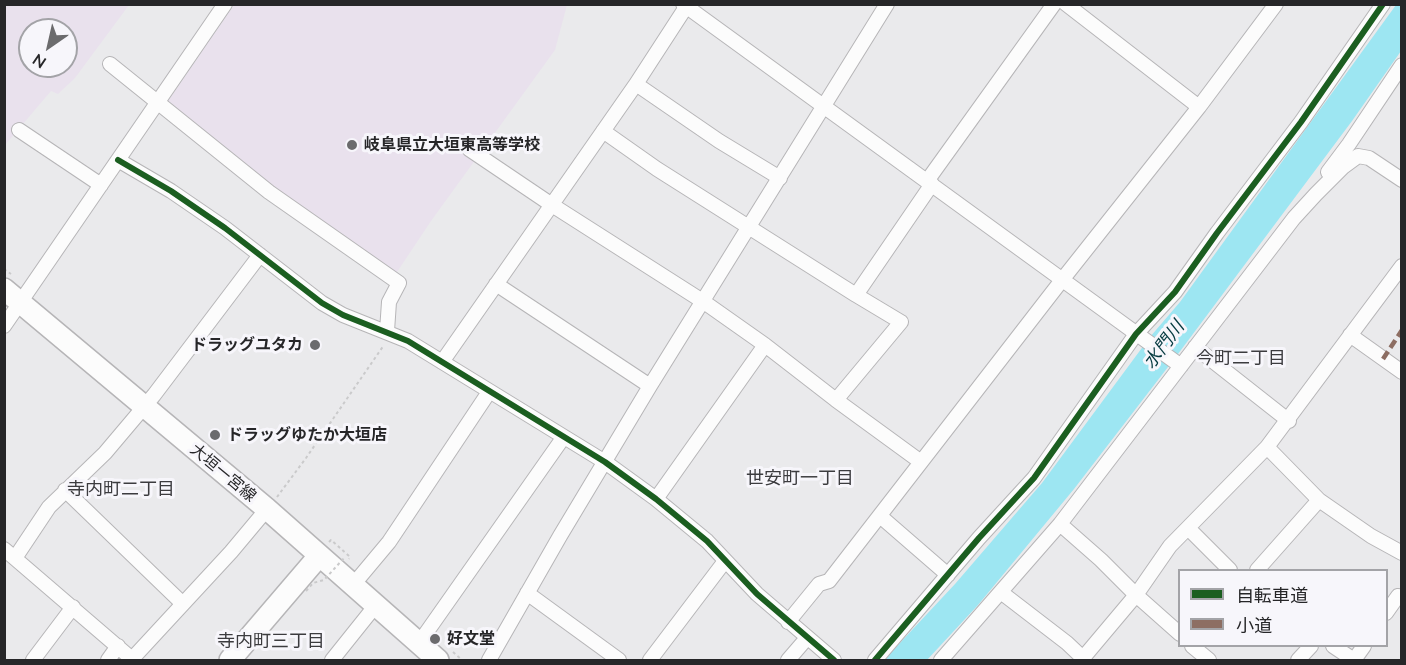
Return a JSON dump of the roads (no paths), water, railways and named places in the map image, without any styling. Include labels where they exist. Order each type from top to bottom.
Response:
[{"type":"main road","name":"大垣一宮線","points":[[12,296],[144,407],[275,506],[359,579],[376,605],[419,643],[446,657]]},
{"type":"main road","points":[[230,660],[322,547]]},
{"type":"street","points":[[4,326],[12,296],[101,185],[225,4]]},
{"type":"street","points":[[489,660],[650,386],[887,4]]},
{"type":"street","points":[[856,295],[929,183],[1054,4]]},
{"type":"street","points":[[1066,4],[1199,107]]},
{"type":"street","points":[[875,660],[1034,478],[1301,122],[1383,4]]},
{"type":"street","points":[[442,362],[636,84],[685,6],[1178,364]]},
{"type":"street","points":[[788,621],[819,584],[829,581],[880,516],[1199,107],[1269,7]]},
{"type":"street","points":[[110,64],[269,192],[399,283],[389,302],[387,331]]},
{"type":"street","points":[[1316,194],[1319,183],[1349,144],[1401,65]]},
{"type":"street","points":[[636,84],[719,141],[780,178]]},
{"type":"street","points":[[20,130],[101,185]]},
{"type":"street","points":[[603,131],[749,228],[901,322],[836,400]]},
{"type":"street","points":[[469,149],[704,302],[921,462]]},
{"type":"street","points":[[941,660],[1060,524],[1178,364],[1195,346],[1316,194],[1343,166],[1358,156],[1369,158],[1401,180]]},
{"type":"street","points":[[118,160],[171,191],[322,303],[343,315],[408,341],[605,462],[656,499],[706,541],[757,594],[834,660]]},
{"type":"street","points":[[260,255],[144,407],[105,453],[49,507],[10,554],[132,659],[275,506]]},
{"type":"street","points":[[1002,593],[1084,659],[1136,595],[1170,546],[1268,447],[1401,266]]},
{"type":"street","points":[[496,284],[650,386]]},
{"type":"street","points":[[1350,335],[1401,372]]},
{"type":"street","points":[[656,499],[765,345]]},
{"type":"street","points":[[1195,346],[1288,421]]},
{"type":"street","points":[[359,579],[388,542],[489,392]]},
{"type":"street","points":[[419,643],[563,438]]},
{"type":"street","points":[[1268,447],[1319,500],[1371,536],[1401,553]]},
{"type":"street","points":[[65,490],[183,604]]},
{"type":"street","points":[[1258,569],[1319,500]]},
{"type":"street","points":[[880,516],[948,575]]},
{"type":"street","points":[[1060,524],[1178,633]]},
{"type":"street","points":[[1188,528],[1229,569]]},
{"type":"street","points":[[650,660],[725,561]]},
{"type":"street","points":[[527,593],[618,660]]},
{"type":"street","points":[[1388,610],[1400,595]]},
{"type":"street","points":[[332,660],[376,605]]},
{"type":"street","points":[[33,660],[73,607]]},
{"type":"street","points":[[788,660],[807,639]]},
{"type":"street","points":[[108,660],[118,646]]},
{"type":"street","points":[[1194,647],[1209,660]]},
{"type":"street","points":[[1298,660],[1309,647]]},
{"type":"street","points":[[1336,647],[1354,660],[1363,647]]},
{"type":"water","name":"水門川","points":[[1396,5],[1401,5],[1401,51],[1352,121],[1074,489],[978,605],[927,660],[884,660],[955,584],[1042,483],[1150,337],[1180,302]]},
{"type":"place","name":"岐阜県立大垣東高等学校","points":[[352,145]]},
{"type":"place","name":"ドラッグユタカ","points":[[315,345]]},
{"type":"place","name":"ドラッグゆたか大垣店","points":[[215,435]]},
{"type":"place","name":"好文堂","points":[[435,639]]},
{"type":"district","name":"今町二丁目","points":[[1241,359]]},
{"type":"district","name":"世安町一丁目","points":[[800,479]]},
{"type":"district","name":"寺内町二丁目","points":[[121,490]]},
{"type":"district","name":"寺内町三丁目","points":[[271,642]]}]
